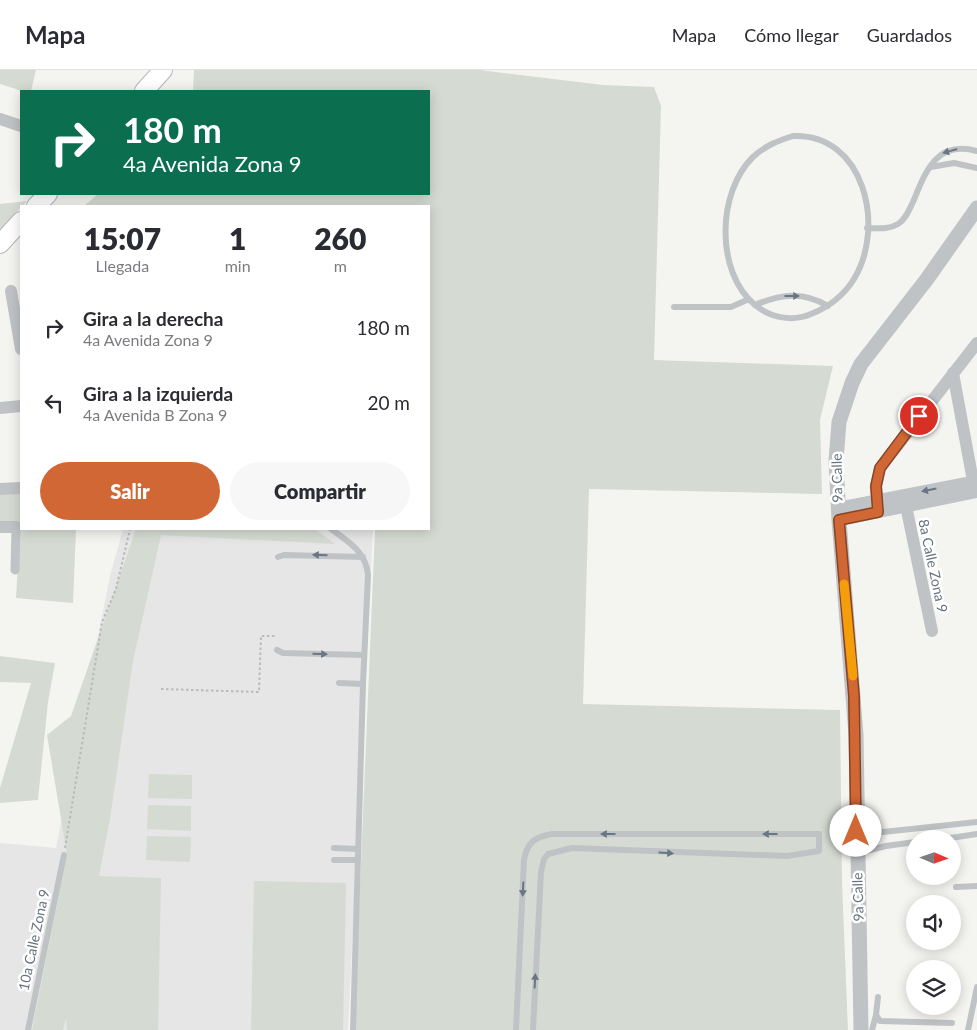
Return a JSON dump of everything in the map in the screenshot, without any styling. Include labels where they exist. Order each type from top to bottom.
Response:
[{"type":"main road","points":[[145,90],[162,70]]},
{"type":"main road","points":[[37,205],[47,195]]},
{"type":"main road","points":[[0,244],[20,223]]},
{"type":"street","points":[[0,119],[20,126]]},
{"type":"street","name":"9a Calle","points":[[861,1030],[854,696],[838,514],[837,441],[839,422],[852,383],[877,343],[927,279],[977,208]]},
{"type":"street","points":[[11,291],[20,343]]},
{"type":"street","points":[[878,506],[876,486],[880,468],[977,343]]},
{"type":"street","points":[[952,373],[976,486]]},
{"type":"street","points":[[0,408],[20,406]]},
{"type":"street","points":[[838,514],[976,486]]},
{"type":"street","points":[[878,506],[906,506],[976,486]]},
{"type":"street","points":[[0,489],[20,488]]},
{"type":"street","name":"8a Calle Zona 9","points":[[906,506],[932,631]]},
{"type":"street","points":[[0,527],[16,526],[15,570]]},
{"type":"lane","points":[[804,136],[830,144],[842,152],[852,164],[865,192],[867,228],[864,251],[855,278],[847,290],[828,306],[806,316],[791,319],[776,316],[755,305],[736,280],[729,264],[726,248],[729,205],[741,173],[752,158],[765,147],[779,140],[804,136]]},
{"type":"lane","points":[[867,228],[890,228],[901,222],[934,158],[952,150],[977,151]]},
{"type":"lane","points":[[930,167],[954,162],[977,168]]},
{"type":"lane","points":[[755,305],[773,297],[794,295],[815,299],[828,306]]},
{"type":"lane","points":[[674,307],[731,307],[749,299]]},
{"type":"lane","points":[[332,530],[356,547],[367,565],[368,575],[357,860],[353,1030]]},
{"type":"lane","points":[[278,557],[284,555],[363,557]]},
{"type":"lane","points":[[277,650],[283,653],[364,655]]},
{"type":"lane","points":[[339,683],[363,684]]},
{"type":"lane","points":[[856,831],[883,832],[977,822]]},
{"type":"lane","points":[[516,1030],[524,860],[527,846],[536,838],[552,834],[819,834],[819,851],[787,856],[572,848],[548,854],[544,859],[541,872],[533,1030]]},
{"type":"lane","points":[[961,836],[977,834]]},
{"type":"lane","points":[[857,853],[906,843]]},
{"type":"lane","points":[[334,848],[358,849]]},
{"type":"lane","name":"10a Calle Zona 9","points":[[28,1030],[64,855]]},
{"type":"lane","points":[[334,860],[357,860]]},
{"type":"lane","points":[[956,887],[977,886]]},
{"type":"lane","points":[[968,1030],[977,987]]},
{"type":"lane","points":[[872,1030],[878,997]]},
{"type":"lane","points":[[876,1015],[880,1021],[887,1023],[952,1023]]},
{"type":"path","points":[[64,855],[102,622],[116,589],[130,530]]},
{"type":"path","points":[[161,689],[259,692],[261,636],[275,636]]},
{"type":"shaded area","points":[[0,70],[36,70],[31,90],[20,90],[0,84]]},
{"type":"shaded area","points":[[194,70],[480,70],[603,85],[654,87],[661,106],[654,360],[833,366],[820,420],[822,494],[589,489],[583,704],[840,710],[842,882],[848,1030],[354,1030],[375,530],[430,530],[430,205],[85,205],[97,195],[430,195],[430,90],[193,90]]},
{"type":"shaded area","points":[[27,201],[23,205],[20,205],[20,209],[0,230],[0,204]]},
{"type":"shaded area","points":[[0,492],[20,492],[20,524],[0,523]]},
{"type":"shaded area","points":[[20,524],[20,530],[76,530],[73,603],[16,598]]},
{"type":"shaded area","points":[[123,530],[373,530],[348,1030],[0,1030],[0,843],[56,848],[110,576]]},
{"type":"shaded area","points":[[136,530],[316,530],[335,544],[161,535],[133,661],[110,819],[99,876],[161,878],[158,1030],[67,1030],[66,1018],[63,1030],[32,1030],[67,855],[47,735],[71,716]]},
{"type":"shaded area","points":[[0,656],[55,663],[48,702],[38,800],[0,803],[0,788],[31,683],[0,682]]},
{"type":"shaded area","points":[[149,774],[192,775],[192,799],[148,798]]},
{"type":"shaded area","points":[[148,805],[191,806],[191,831],[147,829]]},
{"type":"shaded area","points":[[147,836],[191,837],[190,862],[146,860]]},
{"type":"shaded area","points":[[254,881],[346,883],[343,1030],[251,1030]]},
{"type":"slow traffic","points":[[844,584],[853,676]]},
{"type":"route","points":[[856,831],[854,696],[839,520],[878,512],[876,486],[880,468],[919,416]]}]
